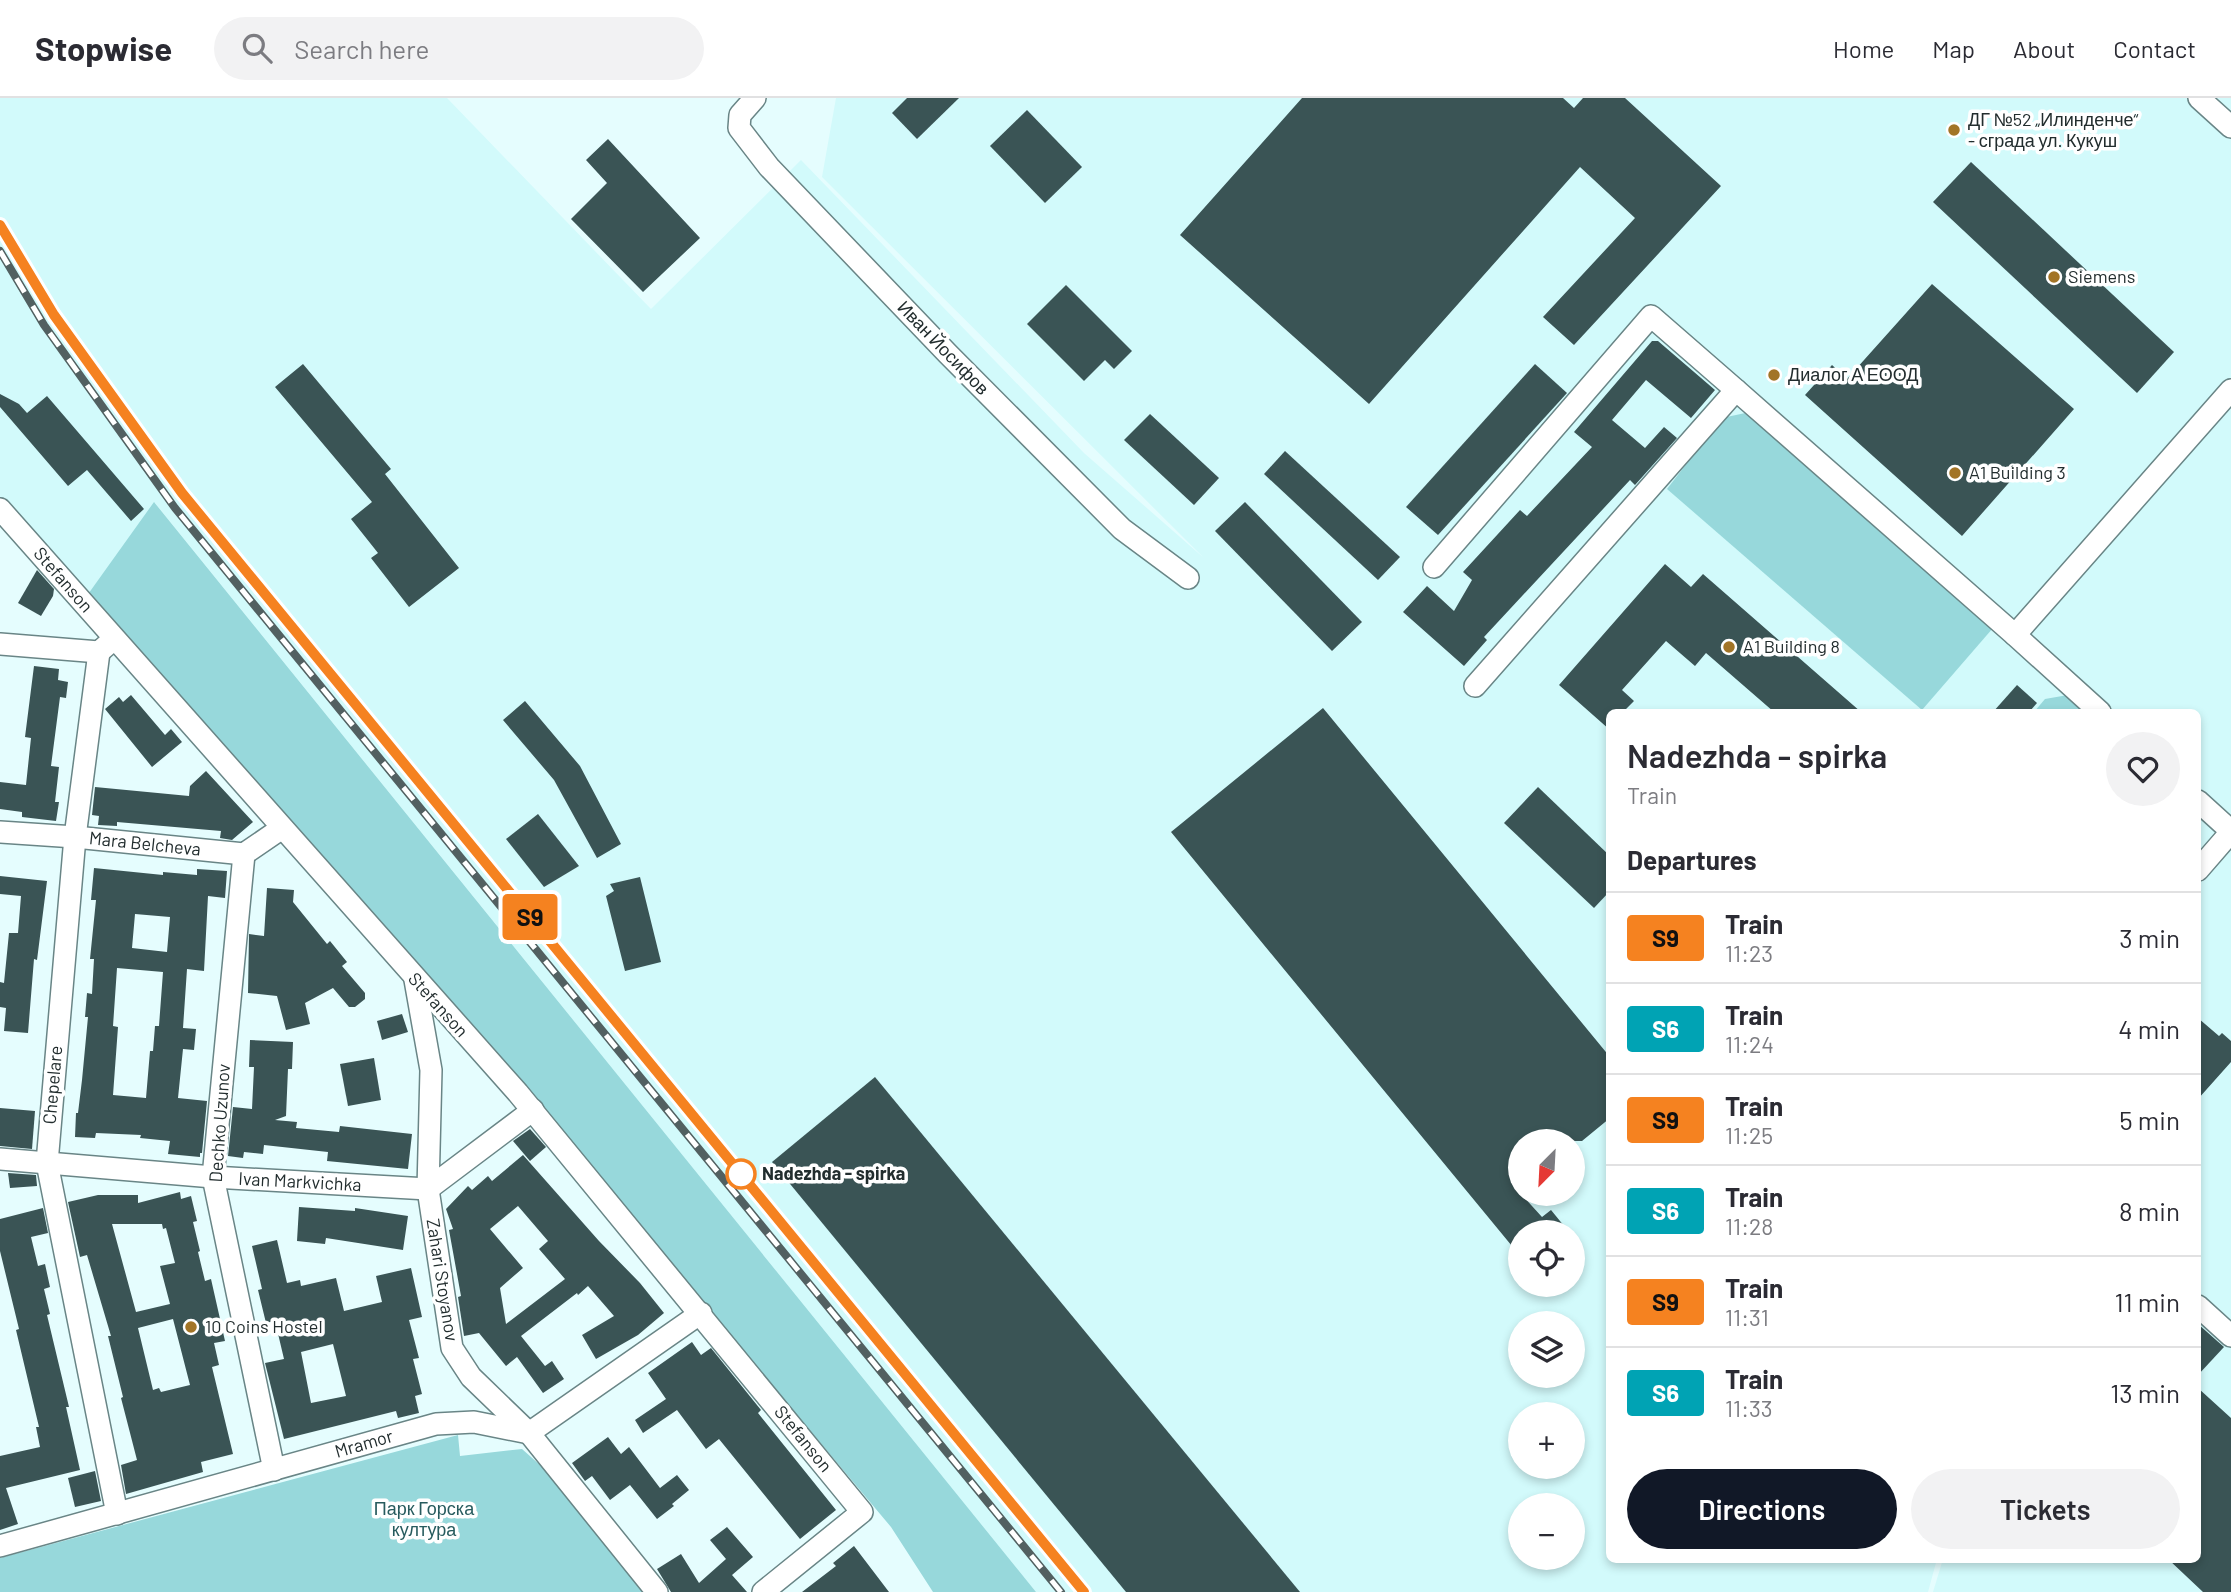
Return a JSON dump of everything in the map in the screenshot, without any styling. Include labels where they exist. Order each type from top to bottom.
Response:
[{"type":"street","name":"Иван Йосифов","points":[[755,98],[740,116],[739,128],[769,167],[948,355],[1122,529],[1188,578]]},
{"type":"street","points":[[2199,98],[2231,127]]},
{"type":"street","points":[[1434,567],[1651,316],[2097,709]]},
{"type":"street","points":[[1475,686],[1736,390]]},
{"type":"street","points":[[2015,635],[2231,390]]},
{"type":"street","name":"Stefanson","points":[[0,509],[107,646],[282,828],[533,1110],[862,1513],[763,1592]]},
{"type":"street","points":[[0,644],[107,646]]},
{"type":"street","name":"Chepelare","points":[[107,646],[75,837],[47,1163],[117,1514]]},
{"type":"street","points":[[2201,804],[2231,832],[2201,867]]},
{"type":"street","points":[[244,855],[282,828]]},
{"type":"street","name":"Mara Belcheva","points":[[0,832],[244,855]]},
{"type":"street","name":"Dechko Uzunov","points":[[244,855],[213,1177],[274,1470]]},
{"type":"street","name":"Zahari Stoyanov","points":[[415,979],[431,1070],[428,1189],[452,1348],[471,1377],[529,1433],[657,1592]]},
{"type":"street","points":[[428,1189],[533,1110]]},
{"type":"street","name":"Ivan Markvichka","points":[[0,1159],[213,1177],[428,1189]]},
{"type":"street","points":[[2201,1310],[2231,1336]]},
{"type":"street","points":[[529,1433],[701,1314]]},
{"type":"street","name":"Mramor","points":[[0,1546],[436,1424],[474,1422],[529,1433]]},
{"type":"shaded area","points":[[0,98],[447,98],[651,309],[801,160],[1084,453],[1204,558],[822,177],[836,98],[2231,98],[2231,1592],[1933,1592],[1942,1563],[2201,1563],[2201,709],[1606,709],[1606,1563],[1936,1563],[1928,1592],[1036,1592],[155,503],[86,597],[0,507]]},
{"type":"green space","points":[[1750,412],[1993,628],[1923,709],[1667,489],[1722,418]]},
{"type":"green space","points":[[154,502],[1036,1592],[933,1592],[891,1527],[569,1144],[86,597]]},
{"type":"green space","points":[[2068,695],[2084,709],[2037,709],[2045,699]]},
{"type":"green space","name":"Парк Горска култура","points":[[458,1435],[460,1456],[522,1449],[549,1473],[645,1592],[0,1592],[0,1558]]},
{"type":"building","points":[[907,98],[959,98],[917,139],[892,113]]},
{"type":"building","points":[[1302,98],[1563,98],[1574,108],[1583,98],[1625,98],[1721,186],[1574,345],[1543,317],[1635,218],[1580,167],[1369,404],[1180,235]]},
{"type":"building","points":[[1027,110],[1082,167],[1045,203],[990,146]]},
{"type":"building","points":[[608,139],[700,238],[643,292],[571,219],[607,183],[586,160]]},
{"type":"building","name":"Siemens","points":[[1971,162],[2174,352],[2137,393],[1933,202]]},
{"type":"building","name":"A1 Building 3","points":[[1932,284],[2074,409],[1962,536],[1805,395],[1832,365],[1847,379]]},
{"type":"building","points":[[1066,285],[1132,351],[1114,369],[1105,360],[1084,381],[1027,324]]},
{"type":"building","points":[[1652,341],[1658,341],[1715,390],[1691,418],[1646,380],[1612,420],[1645,448],[1664,427],[1677,438],[1635,485],[1630,480],[1484,637],[1487,640],[1464,666],[1403,612],[1427,586],[1454,611],[1472,580],[1463,572],[1520,510],[1527,516],[1592,447],[1574,432]]},
{"type":"building","points":[[303,364],[391,469],[385,474],[459,568],[409,607],[371,558],[378,553],[351,519],[372,502],[275,387]]},
{"type":"building","points":[[1535,364],[1567,393],[1438,535],[1406,507]]},
{"type":"building","points":[[0,394],[19,404],[27,413],[47,396],[144,509],[131,521],[87,470],[68,486],[0,407]]},
{"type":"building","points":[[1150,414],[1219,478],[1194,505],[1124,440]]},
{"type":"building","points":[[1285,451],[1400,557],[1378,580],[1264,474]]},
{"type":"building","points":[[1245,502],[1362,622],[1332,651],[1215,531]]},
{"type":"building","name":"A1 Building 8","points":[[1665,564],[1691,587],[1703,574],[1858,709],[1771,709],[1706,653],[1695,666],[1666,641],[1622,690],[1634,701],[1626,709],[1606,709],[1606,726],[1559,685]]},
{"type":"building","points":[[37,570],[54,589],[53,596],[41,616],[18,603]]},
{"type":"building","points":[[34,666],[59,669],[58,680],[68,682],[66,698],[60,697],[51,766],[59,767],[56,821],[22,817],[22,812],[0,809],[0,782],[26,785],[31,738],[25,737]]},
{"type":"building","points":[[2017,685],[2037,703],[2032,709],[1996,709]]},
{"type":"building","points":[[131,695],[165,735],[171,729],[182,742],[152,767],[105,709],[119,697],[123,702]]},
{"type":"building","points":[[525,701],[580,766],[621,844],[597,858],[554,780],[503,720]]},
{"type":"building","points":[[1323,708],[1606,1052],[1606,1121],[1586,1138],[1586,1129],[1508,1129],[1508,1206],[1532,1206],[1542,1217],[1551,1210],[1559,1220],[1508,1220],[1508,1241],[1171,832]]},
{"type":"building","points":[[206,771],[253,822],[232,840],[220,838],[221,831],[117,822],[117,826],[98,825],[99,816],[92,815],[95,787],[189,796],[190,786]]},
{"type":"building","points":[[1538,787],[1606,852],[1606,895],[1594,908],[1504,823]]},
{"type":"building","points":[[538,814],[579,866],[544,887],[506,839]]},
{"type":"building","points":[[94,868],[163,875],[163,872],[197,875],[197,869],[227,871],[225,898],[208,896],[204,971],[187,969],[183,1028],[196,1029],[194,1050],[183,1049],[178,1098],[207,1101],[200,1157],[168,1154],[170,1141],[140,1138],[141,1135],[96,1133],[95,1138],[75,1137],[88,1017],[85,1017],[87,993],[92,994],[94,959],[90,959],[96,900],[91,900]],"holes":[[[135,914],[170,917],[167,952],[132,948]],[[117,968],[163,972],[159,1026],[155,1026],[153,1051],[150,1051],[146,1098],[113,1095],[118,1027],[113,1026]]]},
{"type":"building","points":[[0,876],[47,881],[37,960],[34,959],[28,1033],[4,1031],[6,1008],[0,1007],[0,982],[4,983],[9,933],[18,933],[21,896],[0,894]]},
{"type":"building","points":[[640,877],[661,962],[625,971],[606,896],[614,891],[610,884]]},
{"type":"building","points":[[267,888],[294,890],[293,902],[327,944],[330,941],[347,962],[342,966],[365,993],[365,999],[355,1007],[349,1007],[333,988],[305,1003],[310,1024],[286,1030],[277,996],[248,993],[249,934],[264,936]]},
{"type":"building","points":[[402,1014],[408,1032],[382,1040],[377,1021]]},
{"type":"building","points":[[2201,1021],[2219,1036],[2222,1033],[2231,1041],[2231,1062],[2201,1096]]},
{"type":"building","points":[[250,1040],[293,1042],[292,1069],[288,1069],[286,1116],[275,1120],[297,1122],[296,1128],[339,1132],[340,1126],[412,1134],[408,1169],[327,1161],[328,1152],[264,1145],[263,1154],[244,1152],[243,1158],[228,1156],[233,1107],[252,1109],[254,1067],[249,1067]]},
{"type":"building","points":[[374,1058],[381,1100],[348,1106],[340,1064]]},
{"type":"building","points":[[875,1077],[1300,1592],[1126,1592],[772,1162]]},
{"type":"building","points":[[0,1108],[35,1111],[32,1149],[0,1146]]},
{"type":"building","points":[[530,1129],[546,1147],[530,1161],[513,1141]]},
{"type":"building","points":[[523,1155],[664,1313],[638,1335],[596,1359],[582,1335],[614,1316],[588,1286],[578,1295],[577,1293],[521,1336],[545,1366],[552,1361],[564,1379],[543,1393],[517,1357],[506,1366],[479,1333],[464,1336],[458,1297],[461,1296],[449,1230],[453,1229],[446,1209],[468,1186],[472,1190],[488,1176],[492,1181]],"holes":[[[518,1206],[548,1241],[539,1249],[565,1279],[506,1324],[500,1288],[523,1268],[490,1229]]]},
{"type":"building","points":[[8,1173],[36,1175],[37,1186],[10,1188]]},
{"type":"building","points":[[180,1192],[181,1199],[191,1196],[197,1221],[193,1222],[200,1251],[198,1252],[205,1281],[211,1279],[225,1341],[214,1343],[219,1365],[212,1367],[233,1454],[201,1462],[203,1472],[126,1494],[121,1465],[137,1460],[108,1336],[111,1336],[87,1255],[80,1257],[68,1202],[98,1195],[138,1195],[138,1203]],"holes":[[[112,1224],[162,1224],[163,1229],[166,1228],[175,1263],[160,1266],[170,1304],[136,1312]],[[173,1319],[190,1385],[161,1392],[159,1388],[153,1390],[138,1328]]]},
{"type":"building","points":[[299,1207],[355,1211],[355,1208],[408,1216],[403,1250],[326,1238],[325,1244],[297,1241]]},
{"type":"building","points":[[43,1208],[48,1233],[31,1237],[38,1266],[45,1264],[50,1287],[44,1289],[50,1314],[47,1315],[69,1407],[66,1407],[80,1470],[6,1488],[18,1524],[0,1530],[0,1456],[40,1447],[36,1427],[39,1427],[16,1330],[19,1329],[0,1251],[0,1219]]},
{"type":"building","points":[[277,1240],[287,1283],[300,1280],[301,1286],[336,1278],[344,1311],[382,1302],[376,1276],[411,1268],[422,1317],[409,1320],[419,1358],[413,1359],[422,1394],[415,1396],[419,1413],[398,1418],[396,1411],[284,1439],[265,1363],[284,1359],[275,1321],[266,1323],[258,1290],[262,1289],[252,1246]],"holes":[[[333,1344],[346,1396],[311,1403],[301,1352]]]},
{"type":"building","points":[[2201,1327],[2224,1347],[2201,1372]]},
{"type":"building","points":[[692,1342],[701,1355],[711,1348],[761,1410],[758,1413],[836,1510],[800,1539],[719,1439],[706,1449],[677,1410],[643,1433],[635,1420],[666,1399],[648,1373]]},
{"type":"building","points":[[2201,1391],[2231,1418],[2231,1592],[2203,1592],[2172,1563],[2201,1563]]},
{"type":"building","points":[[608,1437],[621,1454],[629,1447],[660,1488],[677,1475],[689,1490],[657,1519],[630,1485],[610,1500],[592,1476],[585,1481],[572,1463]]},
{"type":"building","points":[[95,1471],[101,1501],[75,1507],[68,1478]]},
{"type":"building","points":[[727,1527],[753,1557],[732,1575],[747,1592],[671,1592],[657,1569],[681,1554],[699,1583],[726,1559],[710,1540]]},
{"type":"building","points":[[854,1546],[889,1592],[802,1592],[836,1566],[833,1563]]},
{"type":"railway","points":[[0,225],[54,315],[182,493],[1084,1592]]},
{"type":"railway","points":[[0,251],[44,325],[175,508],[1061,1592]]},
{"type":"train","name":"S9","points":[[0,225],[54,315],[182,493],[1084,1592]]},
{"type":"place","name":"ДГ №52 „Илинденче“ - сграда ул. Кукуш","points":[[1954,130]]},
{"type":"place","name":"Siemens","points":[[2054,277]]},
{"type":"place","name":"Диалог А ЕООД","points":[[1774,375]]},
{"type":"place","name":"A1 Building 3","points":[[1955,473]]},
{"type":"place","name":"A1 Building 8","points":[[1729,647]]},
{"type":"place","name":"Nadezhda - spirka","points":[[741,1174]]},
{"type":"place","name":"10 Coins Hostel","points":[[191,1327]]}]
